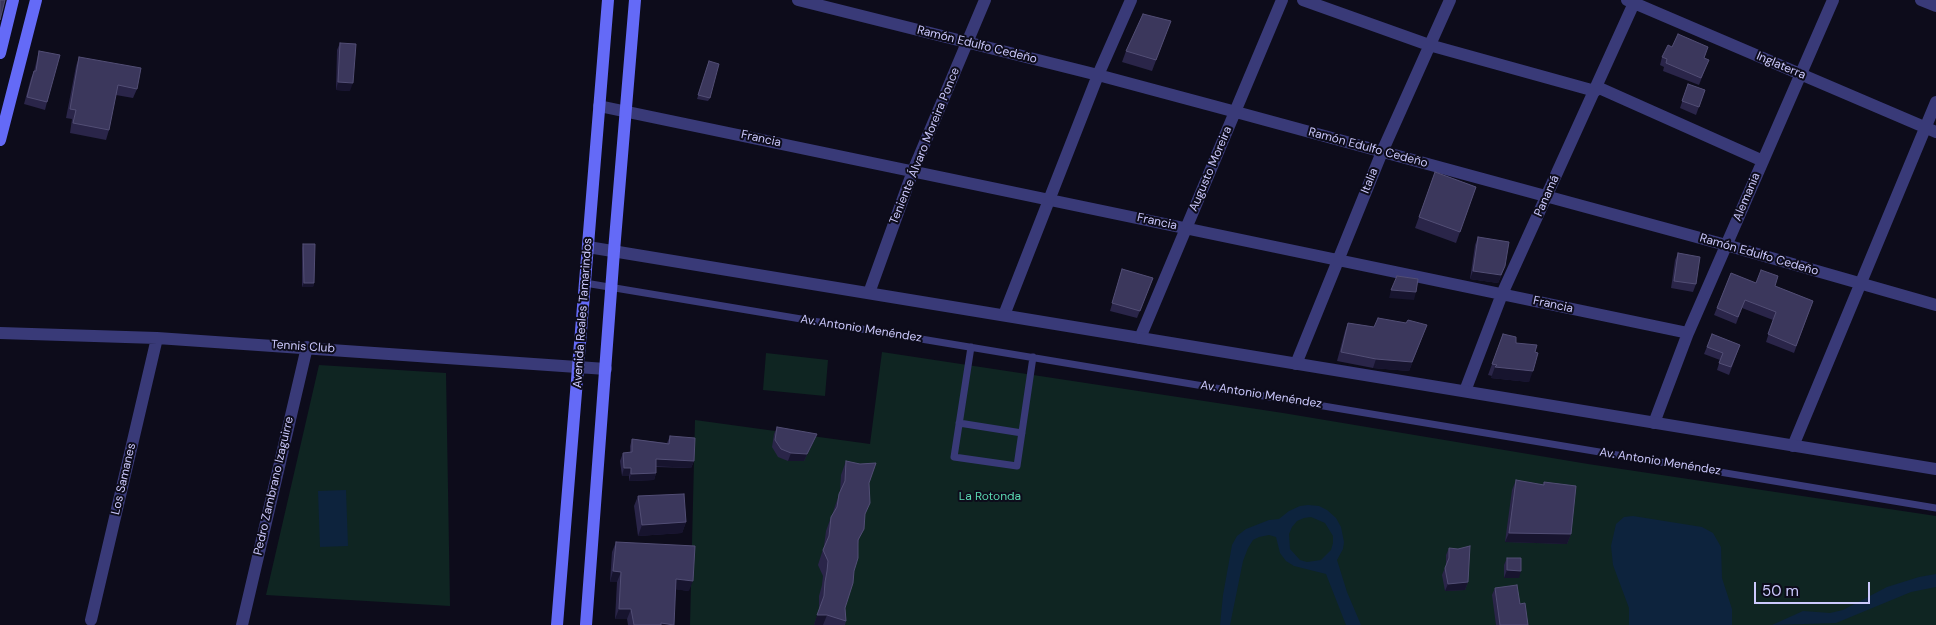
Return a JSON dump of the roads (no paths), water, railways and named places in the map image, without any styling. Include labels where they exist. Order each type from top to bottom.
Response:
[{"type":"main road","points":[[0,53],[13,0]]},
{"type":"main road","points":[[0,140],[36,0]]},
{"type":"main road","name":"Avenida Reales Tamarindos","points":[[557,625],[608,0]]},
{"type":"main road","points":[[586,625],[635,0]]},
{"type":"street","name":"Ramón Edulfo Cedeño","points":[[798,0],[1098,75],[1726,245],[1936,304]]},
{"type":"street","name":"Teniente Álvaro Moreira Ponce","points":[[869,293],[913,171],[985,0]]},
{"type":"street","points":[[1004,315],[1098,75],[1131,0]]},
{"type":"street","name":"Augusto Moreira","points":[[1140,338],[1282,0]]},
{"type":"street","points":[[1303,0],[1429,45],[1596,89],[1763,161]]},
{"type":"street","name":"Italia","points":[[1296,364],[1382,152],[1450,0]]},
{"type":"street","name":"Alemania","points":[[1654,423],[1688,333],[1833,0]]},
{"type":"street","points":[[1921,0],[1936,6]]},
{"type":"street","name":"Inglaterra","points":[[1630,2],[1931,129]]},
{"type":"street","name":"Panamá","points":[[1465,391],[1502,294],[1596,89],[1630,2]]},
{"type":"street","points":[[1793,446],[1860,284],[1931,129],[1936,102]]},
{"type":"street","name":"Francia","points":[[599,106],[626,110],[1688,333]]},
{"type":"street","points":[[588,247],[1936,469]]},
{"type":"street","name":"Tennis Club","points":[[0,333],[157,338],[606,369]]},
{"type":"street","name":"Los Samanes","points":[[91,620],[157,338]]},
{"type":"street","name":"Pedro Zambrano Izaguirre","points":[[242,625],[307,347]]},
{"type":"lane","name":"Av. Antonio Menéndez","points":[[585,283],[1936,508]]},
{"type":"lane","points":[[970,347],[954,457],[1017,466],[1033,357]]},
{"type":"lane","points":[[959,424],[1022,433]]},
{"type":"water","points":[[346,490],[348,546],[320,547],[318,491]]},
{"type":"water","points":[[1300,506],[1319,506],[1327,510],[1336,518],[1341,527],[1344,542],[1343,549],[1337,560],[1347,592],[1361,625],[1346,625],[1326,574],[1294,566],[1286,561],[1280,553],[1276,537],[1269,535],[1253,540],[1248,548],[1243,561],[1230,625],[1220,625],[1232,545],[1237,536],[1246,529],[1269,520],[1279,519],[1289,511]],"holes":[[[1311,517],[1325,523],[1333,536],[1331,550],[1321,560],[1307,562],[1300,560],[1290,549],[1289,534],[1292,527],[1297,521]]]},
{"type":"water","points":[[1633,516],[1702,527],[1713,533],[1721,547],[1722,578],[1732,609],[1732,625],[1629,625],[1629,608],[1613,565],[1611,546],[1616,524],[1624,517]]},
{"type":"water","points":[[1936,574],[1936,587],[1911,592],[1836,623],[1772,625],[1803,611],[1830,613],[1843,610],[1887,587]]},
{"type":"park label","name":"La Rotonda","points":[[990,497]]}]
